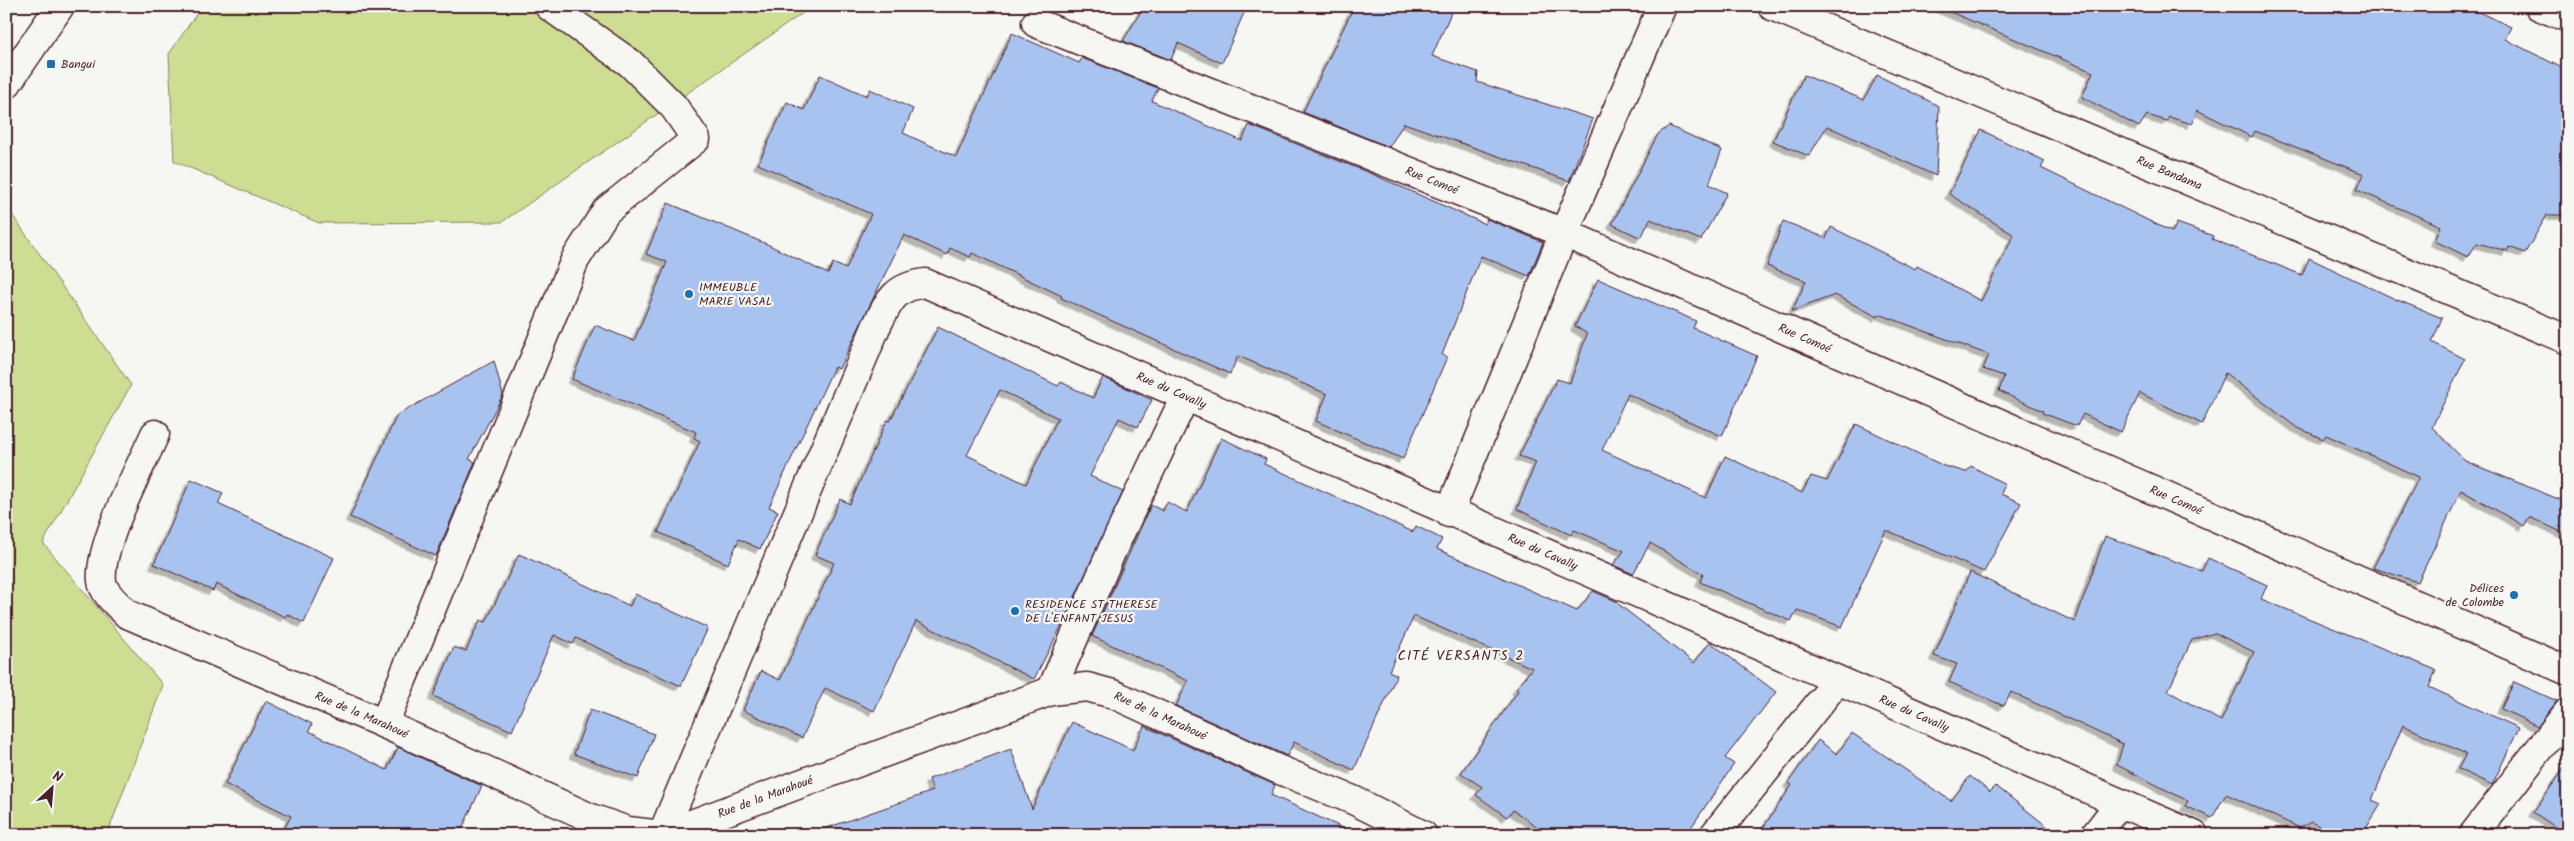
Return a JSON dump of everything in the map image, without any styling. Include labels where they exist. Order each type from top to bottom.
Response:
[{"type":"street","points":[[6,85],[60,6]]},
{"type":"street","points":[[384,724],[575,260],[606,211],[696,139],[674,107],[630,64],[549,6]]},
{"type":"street","points":[[1449,513],[1564,232],[1662,6]]},
{"type":"street","name":"Rue Bandama","points":[[1772,6],[2568,340]]},
{"type":"street","points":[[2539,6],[2568,18]]},
{"type":"street","name":"Rue Comoé","points":[[1036,23],[1564,232],[2568,671]]},
{"type":"street","name":"Rue du Cavally","points":[[662,835],[876,327],[893,297],[906,286],[925,284],[2194,835]]},
{"type":"street","points":[[1051,691],[1114,548],[1185,397]]},
{"type":"street","name":"Rue de la Marahoué","points":[[155,434],[112,532],[104,557],[102,582],[111,597],[127,614],[384,724],[591,818],[628,831],[662,835],[1051,691],[1087,687],[1113,694],[1275,768],[1352,800],[1424,835]]},
{"type":"street","points":[[1714,835],[1838,681]]},
{"type":"street","points":[[2473,835],[2568,712]]},
{"type":"street","points":[[2095,835],[2120,803]]},
{"type":"green space","points":[[202,6],[813,6],[502,222],[319,223],[174,161],[169,54]]},
{"type":"green space","points":[[6,206],[131,385],[43,543],[163,685],[107,835],[6,835]]},
{"type":"building","points":[[1144,6],[1247,6],[1222,63],[1178,43],[1171,60],[1123,41]]},
{"type":"building","points":[[1354,6],[1454,6],[1432,56],[1478,72],[1477,82],[1593,119],[1569,181],[1404,123],[1389,147],[1303,112]]},
{"type":"building","points":[[1936,6],[2466,6],[2511,27],[2505,39],[2568,71],[2568,215],[2547,215],[2525,253],[2509,247],[2507,251],[2477,243],[2468,257],[2435,241],[2441,226],[2357,190],[2364,174],[2255,131],[2252,137],[2197,110],[2192,124],[2169,117],[2167,121],[2147,115],[2139,127],[2082,97],[2093,72]]},
{"type":"building","points":[[1012,33],[1079,63],[1082,58],[1158,88],[1152,101],[1242,141],[1249,125],[1372,174],[1485,224],[1487,219],[1543,242],[1529,276],[1481,256],[1442,355],[1447,357],[1403,459],[1316,421],[1327,394],[1238,356],[1230,374],[1061,298],[1062,296],[972,253],[970,257],[950,248],[947,255],[904,235],[839,369],[834,367],[769,507],[778,511],[760,549],[739,539],[728,564],[658,532],[700,441],[694,438],[696,432],[572,379],[595,325],[634,341],[667,262],[646,254],[668,203],[769,245],[828,274],[833,263],[846,269],[871,214],[758,164],[787,102],[804,110],[820,75],[867,96],[870,89],[913,109],[903,133],[956,157]]},
{"type":"building","points":[[1804,75],[1864,100],[1877,75],[1939,106],[1936,176],[1827,126],[1809,156],[1773,141]]},
{"type":"building","points":[[1669,126],[1722,150],[1709,184],[1727,193],[1701,240],[1650,219],[1641,238],[1612,224],[1658,134]]},
{"type":"building","points":[[1981,130],[2045,161],[2041,168],[2172,232],[2177,223],[2213,236],[2212,239],[2302,275],[2309,258],[2395,299],[2442,318],[2432,342],[2465,359],[2432,427],[2465,461],[2568,503],[2568,535],[2529,517],[2524,526],[2461,490],[2418,582],[2373,568],[2419,477],[2326,435],[2323,439],[2296,427],[2225,373],[2202,424],[2140,393],[2121,432],[2083,414],[2077,426],[2042,413],[2043,411],[1999,391],[2004,376],[1983,369],[1989,355],[1879,314],[1878,317],[1835,295],[1792,311],[1806,281],[1767,266],[1783,221],[1826,238],[1831,227],[1915,269],[1917,266],[1981,301],[2014,235],[1949,194]]},
{"type":"building","points":[[1598,279],[1696,321],[1693,328],[1757,356],[1722,436],[1628,394],[1602,450],[1706,498],[1725,456],[1802,493],[1811,476],[1827,481],[1856,424],[1944,466],[1966,472],[1971,466],[2005,484],[2001,494],[2021,503],[1984,572],[1886,530],[1842,627],[1797,610],[1791,621],[1700,582],[1703,574],[1650,543],[1633,574],[1613,565],[1624,551],[1574,530],[1571,535],[1517,509],[1536,462],[1519,456],[1557,379],[1570,383],[1587,334],[1575,326]]},
{"type":"building","points":[[938,327],[1058,386],[1061,382],[1093,398],[1103,377],[1152,400],[1138,427],[1119,418],[1090,476],[1123,492],[1063,623],[1034,679],[916,621],[874,711],[825,688],[802,738],[743,710],[761,671],[780,680],[834,563],[815,555],[840,499],[850,504],[887,420],[890,421]],"holes":[[[1000,390],[1058,418],[1026,484],[967,455]]]},
{"type":"building","points":[[494,361],[503,395],[469,459],[475,462],[436,556],[350,517],[397,415]]},
{"type":"building","points":[[1221,438],[1266,459],[1264,464],[1413,532],[1416,526],[1442,539],[1437,549],[1577,611],[1593,591],[1618,602],[1694,663],[1710,642],[1776,692],[1725,758],[1734,764],[1686,835],[1549,835],[1513,810],[1507,817],[1476,795],[1482,787],[1461,773],[1532,668],[1414,616],[1389,671],[1397,675],[1354,770],[1294,742],[1287,756],[1176,706],[1188,681],[1092,636],[1151,505],[1163,511],[1167,502],[1187,512]]},
{"type":"building","points":[[191,479],[223,493],[218,504],[334,558],[304,623],[287,614],[285,617],[216,584],[213,591],[154,564]]},
{"type":"building","points":[[2105,536],[2202,571],[2208,558],[2267,585],[2261,599],[2436,670],[2429,687],[2519,728],[2492,785],[2458,769],[2466,754],[2403,725],[2372,800],[2381,804],[2362,835],[2336,835],[2311,822],[2300,828],[2226,794],[2212,818],[2185,806],[2188,801],[2117,765],[2123,744],[2011,692],[2004,706],[1949,682],[1957,664],[1934,656],[1970,572],[2075,622]],"holes":[[[2215,633],[2254,652],[2221,721],[2168,691],[2192,640]]]},
{"type":"building","points":[[519,554],[630,606],[635,594],[708,628],[681,686],[576,638],[573,644],[554,635],[512,731],[433,696],[454,647],[466,651],[480,620],[486,622]]},
{"type":"building","points":[[2514,682],[2557,701],[2538,726],[2501,709]]},
{"type":"building","points":[[266,701],[312,724],[309,731],[387,770],[398,747],[482,786],[459,835],[281,835],[291,816],[225,784]]},
{"type":"building","points":[[590,710],[654,734],[638,778],[574,754]]},
{"type":"building","points":[[1072,722],[1133,750],[1144,726],[1275,785],[1271,795],[1358,835],[822,835],[821,830],[933,791],[929,779],[1011,749],[1032,809]]},
{"type":"building","points":[[1852,733],[1951,801],[1970,776],[1990,792],[1996,786],[2058,835],[1758,835],[1792,785],[1788,783],[1818,740],[1837,754]]},
{"type":"building","points":[[2568,763],[2568,835],[2567,835],[2533,812]]},
{"type":"place","name":"Bangui","points":[[51,64]]},
{"type":"place","name":"IMMEUBLE MARIE VASAL","points":[[689,294]]},
{"type":"place","name":"Délices de Colombe","points":[[2514,595]]},
{"type":"place","name":"RESIDENCE ST THERESE DE L'ENFANT JESUS","points":[[1015,611]]},
{"type":"district","name":"CITÉ VERSANTS 2","points":[[1461,656]]}]
